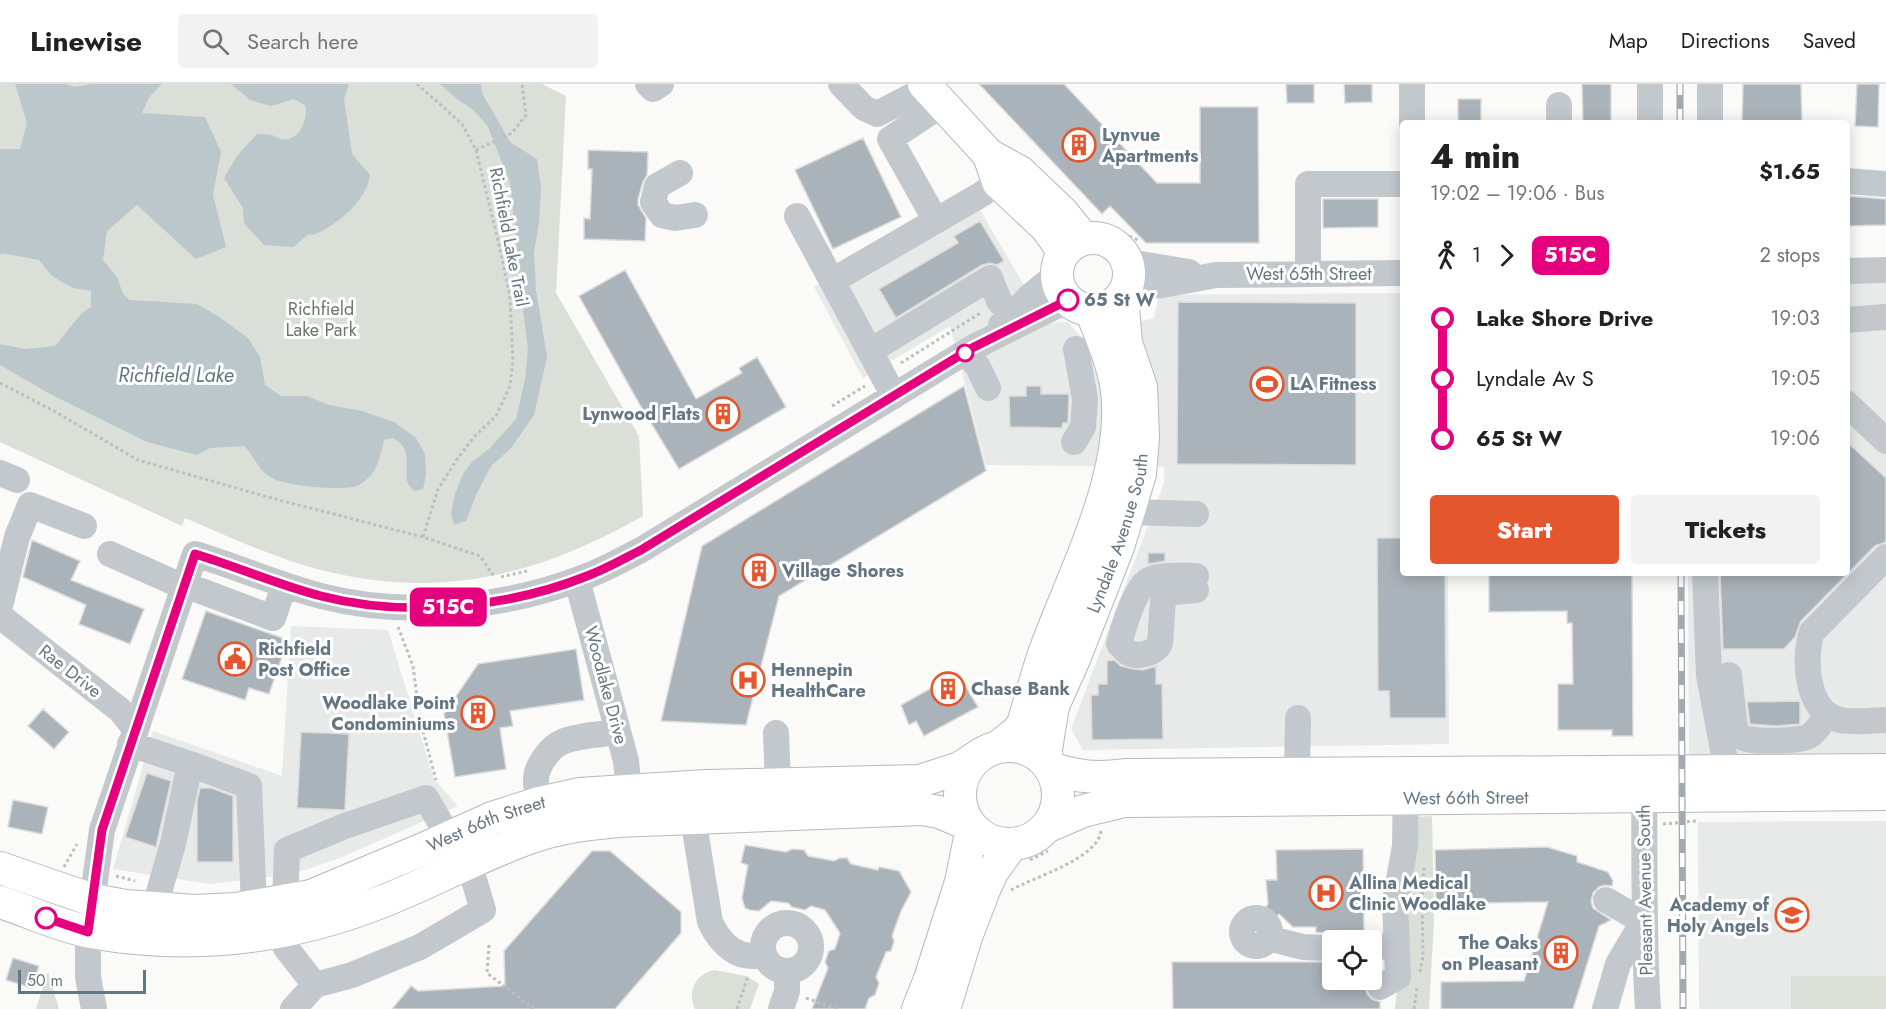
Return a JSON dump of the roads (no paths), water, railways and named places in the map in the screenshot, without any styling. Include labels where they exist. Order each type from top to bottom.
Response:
[{"type":"main road","name":"Lyndale Avenue South","points":[[932,90],[993,168],[1020,171],[1062,212],[1076,266],[1115,378],[1117,409],[1115,442],[1098,512],[1044,655],[1023,724],[1018,731],[991,750]]},
{"type":"main road","points":[[1094,237],[1115,244],[1123,253],[1130,272],[1113,304],[1102,309],[1076,266],[1094,237]]},
{"type":"main road","name":"Lyndale Avenue South","points":[[1049,765],[1046,749],[1053,706],[1074,659],[1130,512],[1140,474],[1143,418],[1141,387],[1126,343],[1130,272]]},
{"type":"main road","points":[[925,1008],[966,937],[992,872],[1019,853],[1026,842],[1038,835],[1049,838],[1059,797],[1058,787],[1049,765],[1037,754],[1024,748],[1011,746],[991,750],[971,764],[963,777],[960,793],[962,809],[970,826],[978,834],[994,843],[1019,853]]},
{"type":"main road","name":"West 66th Street","points":[[0,868],[93,900],[154,909],[195,911],[254,906],[311,896],[492,818],[539,803],[579,794],[778,784],[920,781],[960,768],[991,750]]},
{"type":"main road","name":"West 66th Street","points":[[1049,765],[1079,777],[1111,777],[1125,774],[1297,773],[1406,785]]},
{"type":"main road","name":"West 66th Street","points":[[1644,784],[1727,771],[1886,770]]},
{"type":"main road","name":"West 66th Street","points":[[1049,838],[1083,811],[1124,801],[1406,785],[1644,784],[1886,794]]},
{"type":"main road","name":"West 66th Street","points":[[0,902],[88,932],[148,939],[206,941],[261,936],[321,923],[382,902],[533,836],[575,826],[617,821],[922,809],[939,812],[970,826]]},
{"type":"main road","points":[[925,1008],[930,979],[961,882],[970,826]]},
{"type":"street","points":[[648,84],[653,89],[661,84]]},
{"type":"street","points":[[841,84],[864,108],[877,114],[932,90]]},
{"type":"street","points":[[1412,84],[1412,120]]},
{"type":"street","points":[[1650,84],[1650,120]]},
{"type":"street","points":[[1710,84],[1710,120]]},
{"type":"street","points":[[932,90],[890,139],[936,221]]},
{"type":"street","points":[[832,281],[982,194],[993,168]]},
{"type":"street","points":[[680,173],[657,186],[653,202],[662,215],[675,218],[695,215]]},
{"type":"street","points":[[1850,181],[1886,184]]},
{"type":"street","points":[[1308,273],[1308,184],[1400,184]]},
{"type":"street","points":[[797,216],[889,385]]},
{"type":"street","points":[[969,350],[1006,309],[1029,297],[1076,266]]},
{"type":"street","points":[[94,1009],[88,977],[88,932],[102,830],[195,554],[285,586],[353,603],[432,608],[487,603],[577,580],[641,550],[889,385],[969,350],[1076,266]]},
{"type":"street","points":[[1850,270],[1886,270]]},
{"type":"street","name":"West 65th Street","points":[[1130,272],[1162,285],[1216,275],[1400,273]]},
{"type":"street","points":[[870,351],[990,278],[1006,309]]},
{"type":"street","points":[[1850,320],[1886,317]]},
{"type":"street","points":[[1076,349],[1085,399],[1083,427],[1074,442],[1115,442]]},
{"type":"street","points":[[969,350],[988,388]]},
{"type":"street","points":[[1850,407],[1886,441]]},
{"type":"street","points":[[0,606],[18,537],[30,505],[84,526]]},
{"type":"street","points":[[1130,512],[1196,514]]},
{"type":"street","points":[[110,554],[185,586],[273,618],[285,586]]},
{"type":"street","points":[[1886,557],[1812,632],[1808,644],[1810,690],[1827,715],[1841,720],[1886,720]]},
{"type":"street","points":[[1705,576],[1709,675],[1727,771]]},
{"type":"street","name":"Woodlake Drive","points":[[577,580],[626,761],[629,791]]},
{"type":"street","name":"Rae Drive","points":[[0,616],[120,710],[133,737]]},
{"type":"street","points":[[1729,675],[1735,728],[1738,735],[1744,738],[1753,740],[1801,739],[1808,737],[1827,715]]},
{"type":"street","points":[[1297,773],[1298,718]]},
{"type":"street","points":[[539,803],[536,780],[538,771],[542,761],[554,748],[562,742],[618,732]]},
{"type":"street","points":[[776,733],[778,784]]},
{"type":"street","points":[[133,737],[190,764],[249,786],[254,906]]},
{"type":"street","points":[[154,909],[172,844],[190,764]]},
{"type":"street","name":"Pleasant Avenue South","points":[[1644,784],[1644,918],[1648,1009]]},
{"type":"street","points":[[1382,986],[1398,977],[1395,901],[1406,846],[1406,785]]},
{"type":"street","points":[[285,901],[287,850],[345,826],[426,798],[474,880],[483,910],[420,947],[352,975],[315,985],[293,1009]]},
{"type":"street","points":[[693,818],[710,922],[717,937],[731,951],[759,955],[772,966],[787,972],[802,966],[811,952],[811,944],[804,930],[789,923],[774,927],[764,938],[759,955]]},
{"type":"street","points":[[1605,1009],[1618,964],[1644,918],[1632,915],[1606,900]]},
{"type":"street","points":[[281,932],[286,948],[315,985]]},
{"type":"street","points":[[1382,947],[1396,946]]},
{"type":"street","points":[[1260,948],[1322,948]]},
{"type":"street","points":[[781,1009],[787,991],[787,972]]},
{"type":"water","name":"Richfield Lake","points":[[15,84],[65,84],[75,87],[91,84],[162,84],[150,96],[142,113],[205,117],[221,152],[213,195],[226,247],[196,259],[137,205],[107,231],[103,260],[117,277],[123,294],[130,300],[197,304],[248,338],[260,357],[265,385],[281,396],[307,396],[329,405],[362,411],[394,422],[416,438],[425,454],[426,475],[423,489],[415,491],[409,486],[405,450],[393,438],[384,440],[379,461],[374,470],[358,485],[328,488],[290,484],[268,476],[244,446],[210,448],[197,455],[147,442],[52,395],[0,365],[0,344],[25,349],[55,346],[81,314],[91,307],[91,291],[73,288],[52,276],[39,260],[2,253],[0,255],[0,149],[20,149],[27,123]]},
{"type":"water","points":[[231,84],[349,84],[344,99],[352,154],[370,175],[368,185],[357,203],[340,219],[322,231],[313,235],[309,234],[293,247],[264,245],[244,223],[243,208],[224,178],[237,156],[257,134],[287,139],[298,133],[304,123],[305,105],[294,99],[271,106],[250,100]]},
{"type":"water","points":[[440,84],[481,84],[482,93],[510,142],[537,159],[541,188],[534,253],[536,290],[547,357],[534,415],[511,448],[491,466],[466,521],[454,525],[451,514],[455,494],[463,474],[472,462],[490,448],[516,419],[525,380],[528,349],[510,182],[487,125],[472,109]]},
{"type":"railway","points":[[1680,84],[1680,120]]},
{"type":"railway","points":[[1681,576],[1683,1009]]},
{"type":"place","name":"Lynvue Apartments","points":[[1079,145]]},
{"type":"place","name":"65 St W","points":[[1068,300]]},
{"type":"place","name":"LA Fitness","points":[[1267,384]]},
{"type":"place","name":"Lynwood Flats","points":[[723,414]]},
{"type":"place","name":"Village Shores","points":[[759,571]]},
{"type":"place","name":"Richfield Post Office","points":[[235,659]]},
{"type":"place","name":"Hennepin HealthCare","points":[[748,680]]},
{"type":"place","name":"Chase Bank","points":[[948,689]]},
{"type":"place","name":"Woodlake Point Condominiums","points":[[478,713]]},
{"type":"place","name":"Allina Medical Clinic Woodlake","points":[[1326,893]]},
{"type":"place","name":"Academy of Holy Angels","points":[[1792,915]]},
{"type":"place","name":"The Oaks on Pleasant","points":[[1561,953]]},
{"type":"park label","name":"Richfield Lake Park","points":[[321,319]]}]
